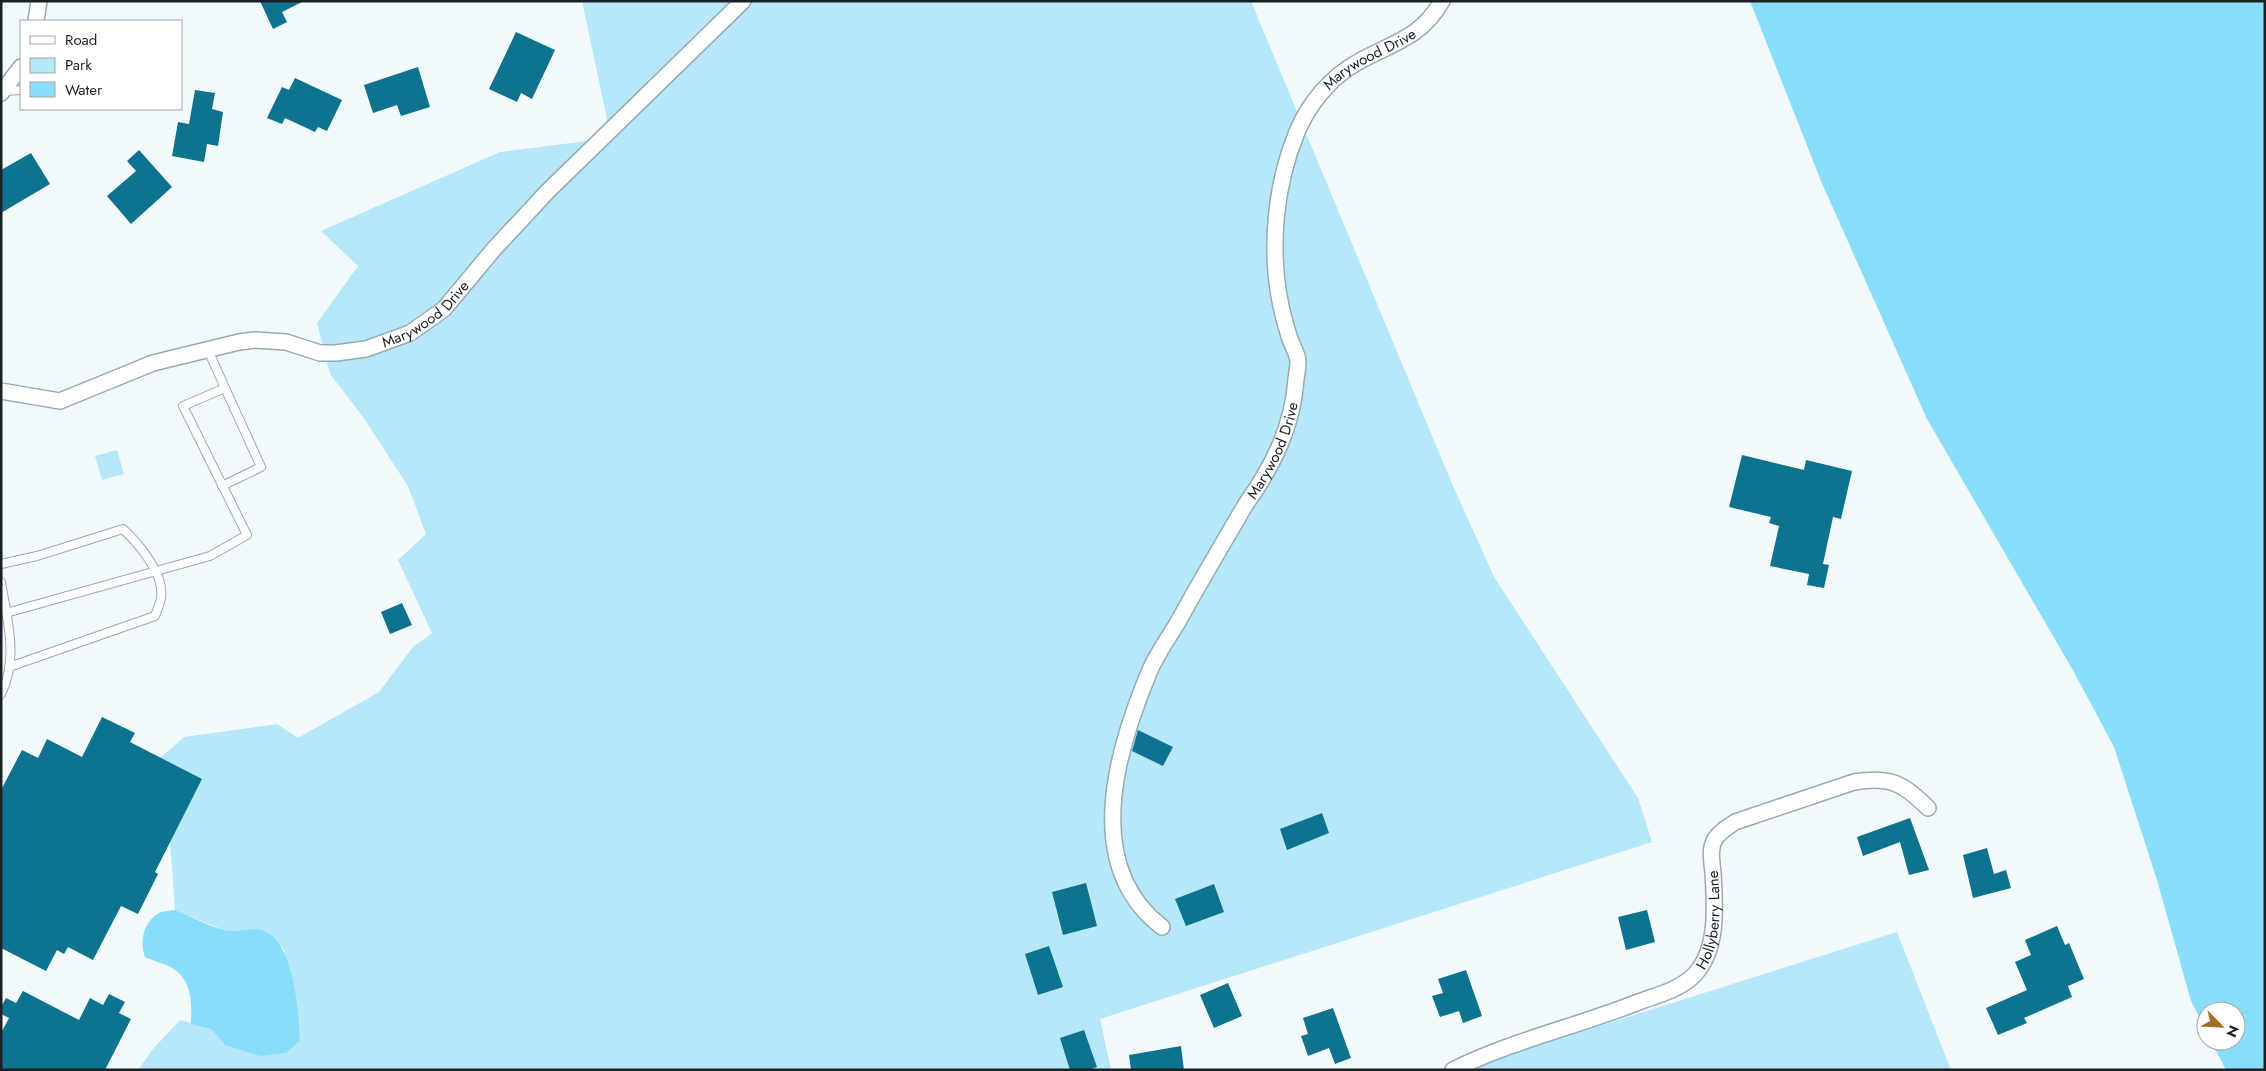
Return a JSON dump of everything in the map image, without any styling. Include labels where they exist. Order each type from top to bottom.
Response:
[{"type":"street","points":[[38,20],[39,1]]},
{"type":"street","name":"Marywood Drive","points":[[1,391],[60,401],[153,363],[239,342],[270,340],[301,345],[320,353],[351,352],[389,343],[423,325],[444,309],[494,249],[547,192],[743,1]]},
{"type":"street","name":"Marywood Drive","points":[[1162,927],[1153,921],[1135,897],[1122,869],[1114,839],[1112,808],[1114,793],[1122,747],[1149,673],[1246,504],[1264,478],[1278,451],[1289,421],[1295,391],[1298,360],[1281,305],[1275,243],[1282,181],[1294,141],[1311,105],[1320,93],[1343,72],[1370,55],[1405,40],[1429,20],[1442,1]]},
{"type":"street","points":[[3,92],[20,68]]},
{"type":"street","name":"Hollyberry Lane","points":[[1453,1070],[1494,1051],[1616,1011],[1678,987],[1691,978],[1701,965],[1708,950],[1713,930],[1712,850],[1715,840],[1721,832],[1735,822],[1854,782],[1873,778],[1900,784],[1928,808]]},
{"type":"lane","points":[[3,92],[20,90]]},
{"type":"lane","points":[[208,350],[261,467],[222,486]]},
{"type":"lane","points":[[6,613],[210,556],[247,535],[183,406],[225,388]]},
{"type":"lane","points":[[1,564],[37,556],[123,528],[138,543],[155,570],[162,596],[155,616],[9,667]]},
{"type":"lane","points":[[1,582],[3,604],[11,638],[9,667],[1,694]]},
{"type":"green space","points":[[582,1],[1251,1],[1450,479],[1494,577],[1638,798],[1652,842],[1100,1019],[1111,1070],[138,1070],[152,1050],[180,1020],[211,1029],[225,1045],[285,951],[269,933],[262,930],[226,931],[175,910],[169,828],[147,770],[184,737],[277,724],[298,738],[379,692],[413,647],[432,633],[398,560],[426,534],[408,486],[363,417],[330,374],[317,323],[358,266],[321,231],[500,152],[611,138]]},
{"type":"green space","points":[[117,450],[124,474],[102,480],[95,456]]},
{"type":"green space","points":[[1897,932],[1951,1070],[1460,1070]]},
{"type":"water","points":[[1750,1],[2265,1],[2265,1070],[2226,1070],[2216,1051],[2246,1051],[2246,1001],[2196,1001],[2196,1011],[2191,1001],[2157,880],[2114,747],[2074,672],[1927,419],[1821,181]]},
{"type":"water","points":[[175,910],[224,930],[257,929],[273,936],[288,962],[293,979],[300,1041],[286,1053],[260,1056],[225,1045],[211,1029],[191,1024],[190,994],[184,980],[174,969],[145,957],[143,951],[146,926],[159,913]]},
{"type":"building","points":[[260,1],[304,1],[282,12],[287,22],[273,29]]},
{"type":"building","points":[[516,32],[555,50],[532,99],[521,93],[517,102],[489,89]]},
{"type":"building","points":[[418,67],[430,107],[401,116],[397,105],[373,113],[364,85]]},
{"type":"building","points":[[295,78],[342,100],[327,131],[318,127],[315,132],[285,118],[282,124],[267,118],[282,87],[289,90]]},
{"type":"building","points":[[195,90],[215,93],[212,109],[223,112],[218,146],[207,144],[204,162],[172,156],[178,122],[189,124]]},
{"type":"building","points":[[139,150],[172,187],[131,224],[107,196],[136,171],[127,161]]},
{"type":"building","points":[[31,153],[50,184],[1,213],[1,170]]},
{"type":"building","points":[[1742,455],[1804,470],[1806,460],[1852,471],[1841,519],[1833,517],[1823,564],[1829,565],[1824,588],[1807,585],[1809,574],[1770,566],[1779,526],[1769,523],[1771,517],[1729,507]]},
{"type":"building","points":[[402,603],[412,625],[390,634],[381,612]]},
{"type":"building","points":[[102,717],[135,733],[130,742],[202,779],[155,872],[158,874],[138,914],[121,906],[93,960],[68,947],[64,954],[57,950],[46,971],[1,948],[1,790],[22,750],[38,758],[47,739],[82,757]]},
{"type":"building","points":[[1138,730],[1173,747],[1163,766],[1132,751]]},
{"type":"building","points":[[1322,813],[1329,833],[1287,850],[1280,829]]},
{"type":"building","points":[[1910,818],[1929,870],[1909,875],[1900,842],[1863,856],[1857,837]]},
{"type":"building","points":[[1987,848],[1994,874],[2006,870],[2011,888],[1973,898],[1963,855]]},
{"type":"building","points":[[1086,883],[1097,926],[1063,935],[1052,892]]},
{"type":"building","points":[[1214,884],[1224,912],[1186,926],[1175,899]]},
{"type":"building","points":[[1647,910],[1655,942],[1626,950],[1618,917]]},
{"type":"building","points":[[2057,926],[2065,945],[2069,943],[2084,979],[2068,986],[2072,997],[2024,1018],[2027,1023],[1998,1035],[1986,1008],[2027,990],[2015,962],[2031,955],[2025,940]]},
{"type":"building","points":[[1049,946],[1063,987],[1038,995],[1025,954]]},
{"type":"building","points":[[1466,970],[1482,1016],[1463,1023],[1459,1011],[1440,1017],[1432,996],[1443,993],[1438,979]]},
{"type":"building","points":[[1228,983],[1242,1016],[1214,1028],[1200,995]]},
{"type":"building","points":[[23,991],[79,1020],[90,998],[103,1005],[109,994],[125,1002],[119,1013],[131,1019],[105,1070],[1,1070],[1,1033],[9,1018],[1,1014],[1,1007],[6,998],[16,1003]]},
{"type":"building","points":[[1333,1008],[1351,1058],[1335,1064],[1329,1048],[1308,1056],[1301,1036],[1308,1034],[1303,1018]]},
{"type":"building","points":[[1084,1030],[1097,1067],[1089,1070],[1070,1070],[1060,1038]]},
{"type":"building","points":[[1181,1046],[1184,1070],[1131,1070],[1129,1055]]}]
